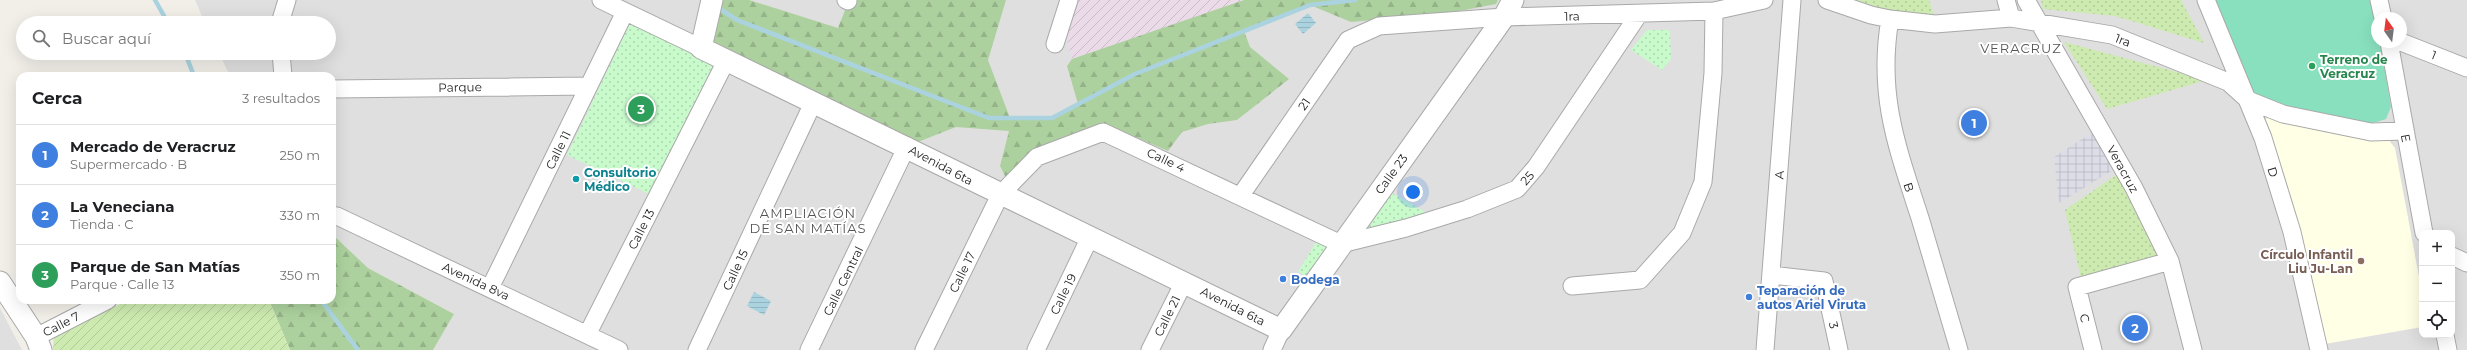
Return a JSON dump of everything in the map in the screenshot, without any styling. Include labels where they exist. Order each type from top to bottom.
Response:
[{"type":"street","points":[[282,16],[287,0]]},
{"type":"street","name":"Avenida 6ta","points":[[601,0],[813,103],[907,146],[1000,195],[1184,282],[1281,330]]},
{"type":"street","points":[[701,48],[712,0]]},
{"type":"street","points":[[1055,44],[1069,0]]},
{"type":"street","name":"1ra","points":[[1379,26],[1509,9],[1639,14],[1714,11],[1764,0]]},
{"type":"street","name":"A","points":[[1765,350],[1772,275],[1792,0]]},
{"type":"street","name":"1ra","points":[[1827,0],[1871,16],[1890,19],[1935,24],[2011,18],[2112,35],[2228,82],[2248,100],[2283,114],[2334,126],[2370,132],[2404,131]]},
{"type":"street","points":[[2006,0],[2011,18]]},
{"type":"street","name":"Veracruz","points":[[2026,0],[2037,22],[2130,181],[2170,262],[2194,350]]},
{"type":"street","name":"D","points":[[2206,0],[2263,138],[2292,232],[2318,350]]},
{"type":"street","points":[[2379,0],[2382,12]]},
{"type":"street","name":"Calle 23","points":[[1272,350],[1281,330],[1509,9]]},
{"type":"street","points":[[1572,286],[1640,280],[1682,233],[1703,182],[1713,73],[1714,11]]},
{"type":"street","name":"Calle 11","points":[[490,288],[625,12]]},
{"type":"street","name":"25","points":[[1341,244],[1414,226],[1467,209],[1517,190],[1536,167],[1639,14]]},
{"type":"street","name":"B","points":[[1890,19],[1885,52],[1888,106],[1895,143],[1942,288],[1959,350]]},
{"type":"street","name":"21","points":[[1241,195],[1348,40],[1379,26]]},
{"type":"street","name":"1","points":[[2407,44],[2467,68]]},
{"type":"street","name":"E","points":[[2390,48],[2404,131],[2423,230]]},
{"type":"street","points":[[282,60],[283,72]]},
{"type":"street","name":"Calle 13","points":[[588,334],[726,61]]},
{"type":"street","name":"Parque","points":[[336,89],[588,86]]},
{"type":"street","name":"Calle 15","points":[[697,350],[813,103]]},
{"type":"street","name":"Calle 4","points":[[1000,195],[1038,157],[1103,132],[1241,195],[1341,244]]},
{"type":"street","name":"Calle Central","points":[[809,350],[907,146]]},
{"type":"street","name":"Calle 17","points":[[924,350],[1000,195]]},
{"type":"street","name":"Avenida 8va","points":[[336,217],[588,334],[619,350]]},
{"type":"street","name":"Calle 19","points":[[1036,350],[1090,237]]},
{"type":"street","points":[[2455,257],[2467,262]]},
{"type":"street","name":"C","points":[[2093,350],[2077,287],[2170,262]]},
{"type":"street","name":"3","points":[[1772,275],[1824,281],[1839,350]]},
{"type":"street","points":[[0,282],[38,343]]},
{"type":"street","name":"Calle 21","points":[[1150,350],[1184,282]]},
{"type":"street","name":"Calle 7","points":[[38,343],[101,304]]},
{"type":"street","points":[[2446,338],[2448,350]]},
{"type":"shaded area","points":[[195,0],[2467,0],[2467,350],[433,350],[454,314],[368,268],[336,238],[336,72],[228,72],[222,60],[336,60],[336,16],[202,16]]},
{"type":"shaded area","points":[[1075,0],[1244,0],[1072,59],[1065,33]]},
{"type":"shaded area","name":"Círculo Infantil Liu Ju-Lan","points":[[2273,116],[2325,132],[2363,138],[2388,139],[2395,148],[2419,277],[2419,328],[2325,344],[2264,124],[2267,117]]},
{"type":"shaded area","points":[[2093,132],[2113,170],[2059,203],[2054,157]]},
{"type":"shaded area","points":[[0,308],[22,350],[0,350]]},
{"type":"green space","points":[[720,0],[749,0],[838,28],[849,0],[1006,0],[988,60],[1010,118],[1052,118],[1078,104],[1067,66],[1072,59],[1244,0],[1498,0],[1496,4],[1449,13],[1351,22],[1310,5],[1244,31],[1250,47],[1289,79],[1237,120],[1208,124],[1182,132],[1168,151],[1105,124],[1006,178],[1000,166],[1009,131],[956,127],[913,144],[708,46]]},
{"type":"green space","points":[[1840,0],[1929,0],[1935,18],[1907,17]]},
{"type":"green space","points":[[2041,0],[2181,0],[2204,43],[2115,16],[2043,9]]},
{"type":"green space","name":"Terreno de Veracruz","points":[[2212,0],[2373,0],[2376,12],[2371,12],[2371,48],[2381,48],[2391,107],[2386,119],[2370,123],[2353,124],[2336,122],[2302,113],[2254,94]]},
{"type":"green space","points":[[630,23],[714,63],[651,195],[567,155]]},
{"type":"green space","points":[[1647,30],[1670,30],[1671,59],[1662,70],[1631,50]]},
{"type":"green space","points":[[2064,42],[2207,80],[2107,109]]},
{"type":"green space","points":[[2119,173],[2160,257],[2081,278],[2065,210]]},
{"type":"green space","points":[[1390,192],[1429,214],[1363,233]]},
{"type":"green space","points":[[336,238],[368,268],[454,314],[433,350],[290,350],[271,304],[336,304]]},
{"type":"green space","points":[[1318,239],[1330,247],[1309,277],[1298,272]]},
{"type":"green space","points":[[120,304],[271,304],[290,350],[53,350],[54,334]]},
{"type":"water","points":[[1308,13],[1316,23],[1303,34],[1295,24]]},
{"type":"water","points":[[754,292],[771,301],[764,315],[747,306]]},
{"type":"waterway","points":[[155,0],[164,16]]},
{"type":"waterway","points":[[717,7],[737,20],[989,118],[1052,118],[1135,74],[1310,5],[1355,0]]},
{"type":"waterway","points":[[188,60],[192,72]]},
{"type":"waterway","points":[[324,304],[358,350]]},
{"type":"place","name":"Terreno de Veracruz","points":[[2312,66]]},
{"type":"place","name":"Parque de San Matías","points":[[641,109]]},
{"type":"place","name":"Mercado de Veracruz","points":[[1974,123]]},
{"type":"place","name":"Consultorio Médico","points":[[576,179]]},
{"type":"place","name":"Círculo Infantil Liu Ju-Lan","points":[[2361,261]]},
{"type":"place","name":"Bodega","points":[[1283,279]]},
{"type":"place","name":"Teparación de autos Ariel Viruta","points":[[1749,297]]},
{"type":"place","name":"La Veneciana","points":[[2135,328]]},
{"type":"district","name":"VERACRUZ","points":[[2021,48]]},
{"type":"district","name":"AMPLIACIÓN DE SAN MATÍAS","points":[[808,220]]}]
